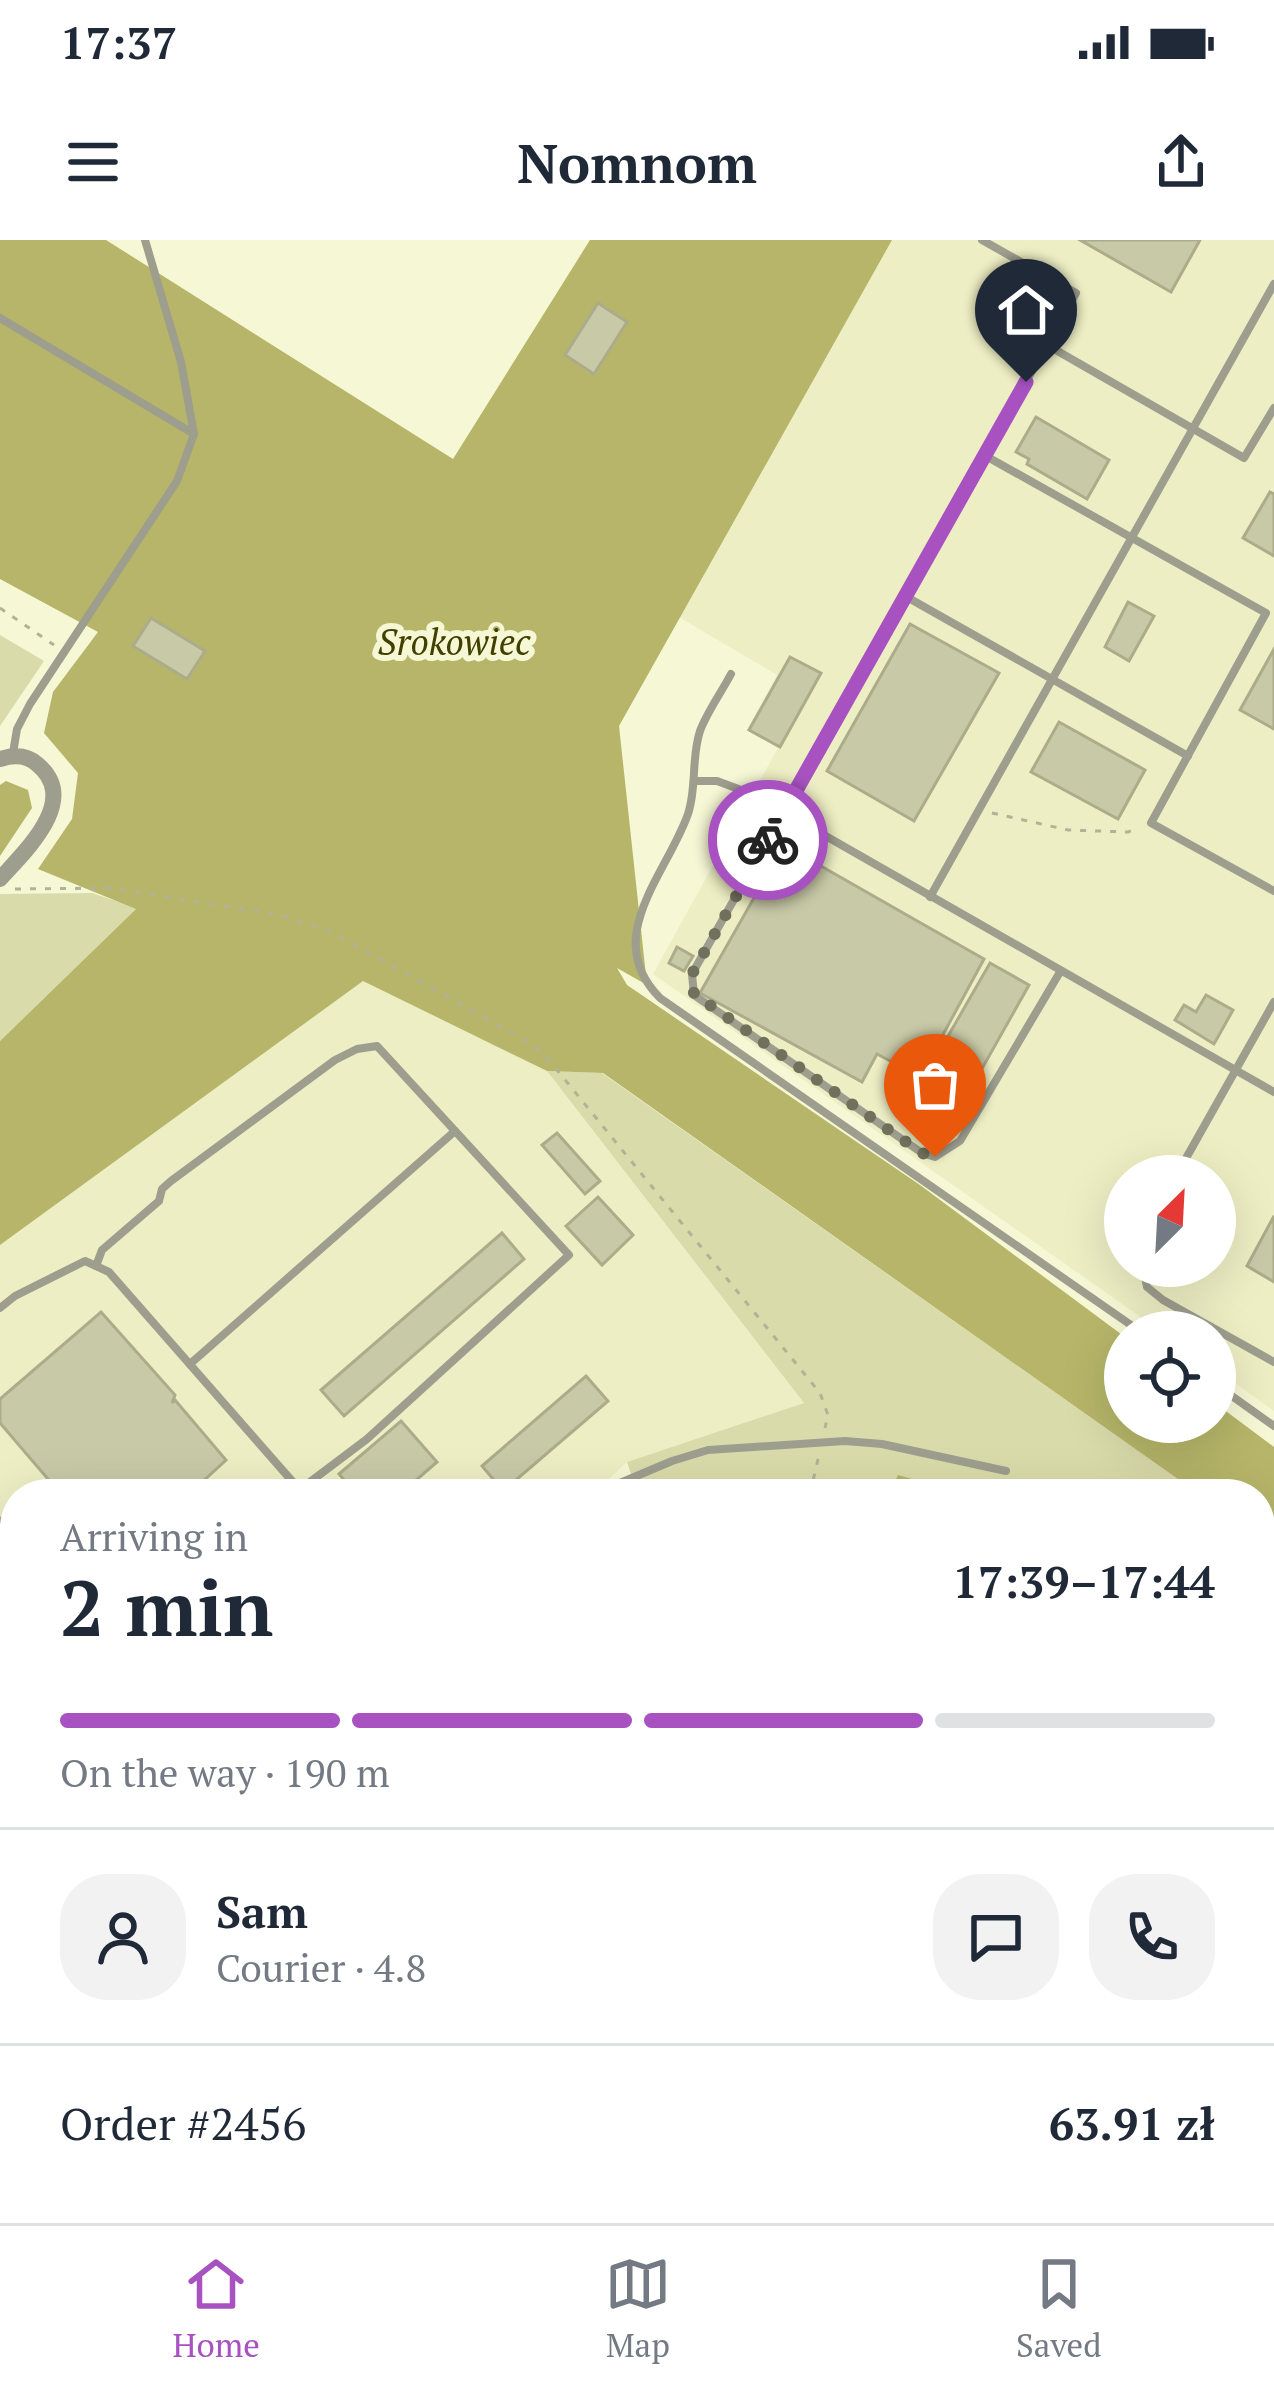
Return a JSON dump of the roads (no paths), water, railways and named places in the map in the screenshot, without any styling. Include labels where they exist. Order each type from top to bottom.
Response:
[{"type":"street","points":[[0,879],[49,818],[53,792],[41,766],[6,757]]},
{"type":"lane","points":[[6,757],[30,704],[177,481],[194,434],[181,362],[145,240]]},
{"type":"lane","points":[[982,240],[1076,293],[692,974],[694,994],[922,1153],[935,1157],[960,1141],[1060,972]]},
{"type":"lane","points":[[930,897],[1274,285]]},
{"type":"lane","points":[[0,318],[194,434]]},
{"type":"lane","points":[[1047,345],[1244,458],[1274,408]]},
{"type":"lane","points":[[984,455],[1267,613],[1151,823],[1274,891]]},
{"type":"lane","points":[[905,596],[1188,756]]},
{"type":"lane","points":[[731,674],[700,732],[694,781],[678,841],[641,906],[638,970],[660,998],[1111,1311]]},
{"type":"lane","points":[[694,781],[717,781],[752,794],[1274,1092]]},
{"type":"lane","points":[[1188,1155],[1274,1002]]},
{"type":"lane","points":[[96,1266],[102,1250],[159,1201],[162,1189],[171,1181],[335,1060],[357,1048],[377,1046],[569,1255],[367,1439],[314,1479]]},
{"type":"lane","points":[[190,1364],[455,1131]]},
{"type":"lane","points":[[0,1308],[86,1261],[109,1272],[286,1479]]},
{"type":"lane","points":[[1148,1287],[1274,1362]]},
{"type":"lane","points":[[1236,1399],[1274,1426]]},
{"type":"lane","points":[[628,1479],[708,1450],[822,1443],[882,1444],[1006,1471]]},
{"type":"park label","name":"Srokowiec","points":[[454,642]]}]
